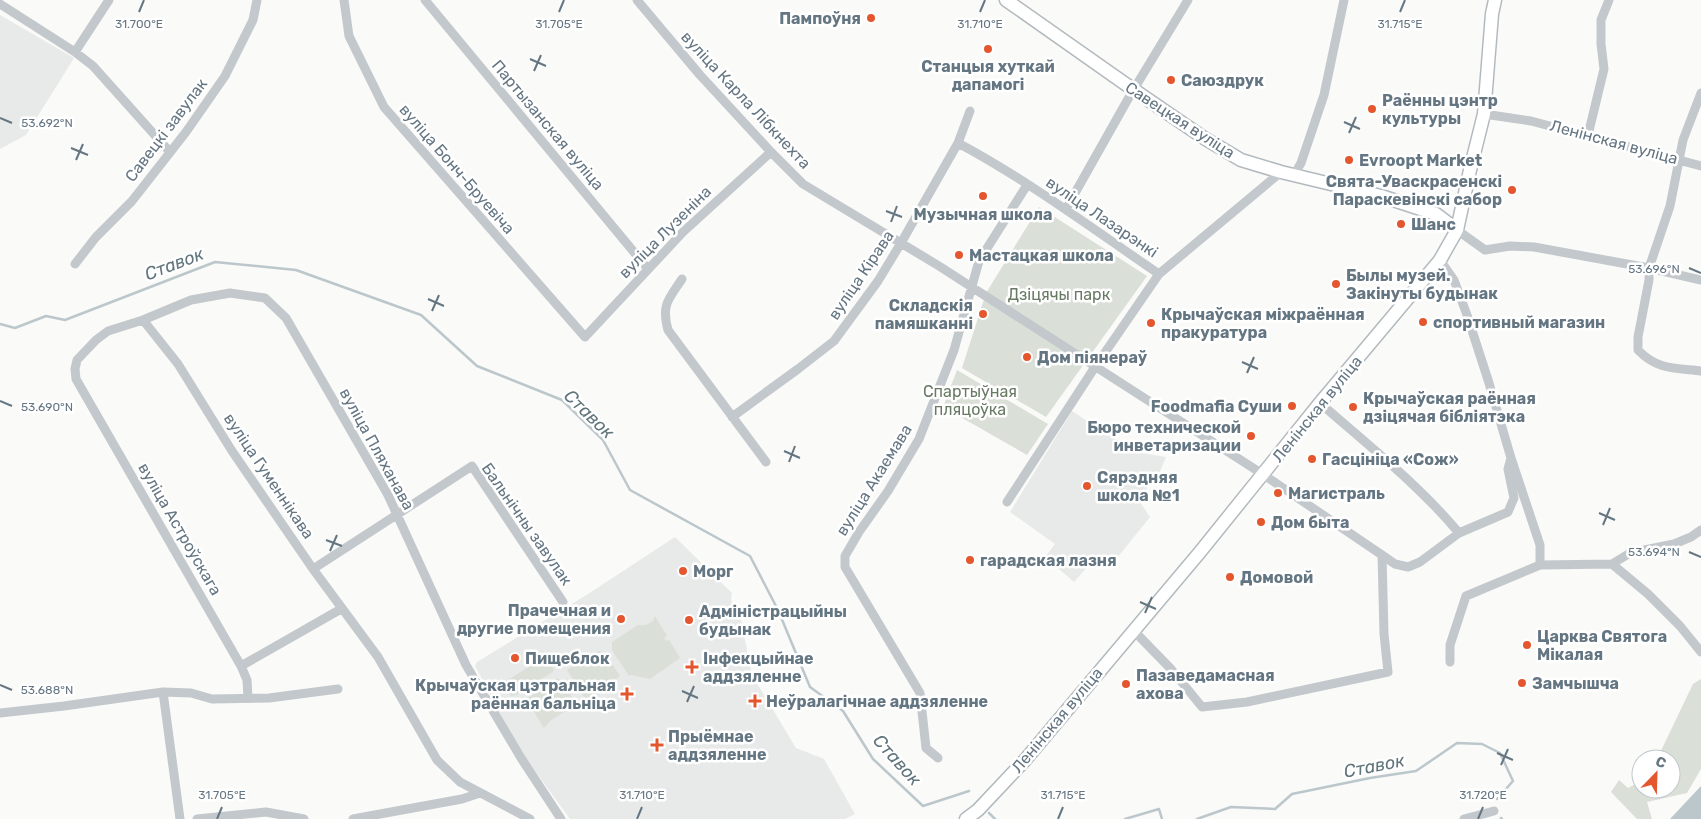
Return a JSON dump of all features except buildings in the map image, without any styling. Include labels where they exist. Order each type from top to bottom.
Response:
[{"type":"main road","name":"Савецкая вуліца","points":[[1006,0],[1204,138],[1241,160],[1281,172],[1381,196],[1436,214],[1457,230]]},
{"type":"main road","points":[[1484,114],[1492,14],[1495,0]]},
{"type":"main road","name":"Ленінская вуліца","points":[[966,819],[978,810],[1024,760],[1200,552],[1264,475],[1320,403],[1440,260],[1457,230],[1484,114]]},
{"type":"street","points":[[75,52],[109,0]]},
{"type":"street","name":"Савецкі завулак","points":[[75,264],[96,237],[132,201],[225,76],[253,20],[257,0]]},
{"type":"street","name":"вуліца Бонч-Бруевіча","points":[[344,0],[349,36],[384,107],[585,338]]},
{"type":"street","name":"Партызанская вуліца","points":[[425,0],[648,269]]},
{"type":"street","name":"вуліца Карла Лібкнехта","points":[[637,0],[700,75],[803,184],[902,243],[1264,475],[1395,564],[1408,567],[1420,562],[1458,532]]},
{"type":"street","points":[[1066,209],[1188,0]]},
{"type":"street","points":[[1294,175],[1301,163],[1324,95],[1344,0]]},
{"type":"street","points":[[1588,135],[1604,69],[1601,20],[1609,0]]},
{"type":"street","points":[[0,4],[75,52],[93,66],[170,152]]},
{"type":"street","points":[[1701,93],[1683,140],[1670,206],[1649,268],[1649,280],[1638,337],[1638,350],[1647,360],[1660,366],[1701,371]]},
{"type":"street","name":"вуліца Кірава","points":[[732,416],[785,379],[834,340],[878,281],[902,243],[958,144],[970,112]]},
{"type":"street","name":"Ленінская вуліца","points":[[1484,114],[1531,121],[1701,166]]},
{"type":"street","name":"вуліца Лазарэнкі","points":[[958,144],[992,162],[1066,209],[1159,274]]},
{"type":"street","name":"вуліца Лузеніна","points":[[585,338],[683,232],[771,152]]},
{"type":"street","points":[[1007,502],[1095,367],[1159,274],[1281,172]]},
{"type":"street","name":"вуліца Акаемава","points":[[938,758],[926,748],[920,693],[845,567],[845,556],[859,532],[888,491],[919,439],[954,350],[979,261],[1027,185]]},
{"type":"street","points":[[1457,230],[1484,250],[1510,246],[1534,246],[1701,280]]},
{"type":"street","points":[[1440,260],[1454,280],[1489,382],[1511,458],[1540,546],[1540,565]]},
{"type":"street","points":[[682,279],[665,305],[664,316],[668,330],[766,462]]},
{"type":"street","name":"вуліца Пляханава","points":[[76,379],[75,369],[78,360],[96,340],[108,331],[142,320],[191,300],[230,293],[265,298],[286,318],[397,514],[466,665],[521,758],[561,819]]},
{"type":"street","name":"вуліца Гуменнікава","points":[[142,320],[178,364],[232,451],[341,609],[378,657],[437,760],[460,782],[530,819]]},
{"type":"street","name":"вуліца Астроўскага","points":[[76,379],[242,666],[247,680],[248,698]]},
{"type":"street","points":[[1320,403],[1387,460],[1438,508],[1458,532],[1508,512],[1514,498],[1508,469],[1511,458]]},
{"type":"street","name":"Бальнічны завулак","points":[[313,569],[472,466],[564,602]]},
{"type":"street","points":[[1450,662],[1450,646],[1466,596],[1540,565],[1612,564],[1630,553],[1674,544],[1691,537],[1701,530]]},
{"type":"street","points":[[1133,630],[1171,669],[1202,707],[1247,702],[1388,672],[1384,634],[1382,555]]},
{"type":"street","points":[[1612,564],[1648,594],[1680,626],[1701,652]]},
{"type":"street","points":[[242,666],[341,609]]},
{"type":"street","points":[[0,713],[163,692],[191,693],[212,699],[269,698],[338,690]]},
{"type":"street","points":[[163,692],[180,819]]},
{"type":"street","points":[[353,819],[462,799],[480,793]]},
{"type":"street","points":[[1464,819],[1494,811]]},
{"type":"street","points":[[197,819],[266,812],[304,819]]},
{"type":"shaded area","points":[[0,15],[74,58],[26,135],[0,149]]},
{"type":"shaded area","name":"Сярэдняя школа №1","points":[[1072,411],[1135,452],[1166,457],[1159,474],[1138,499],[1150,517],[1109,568],[1098,555],[1074,582],[1045,557],[1055,544],[1010,512]]},
{"type":"shaded area","name":"Крычаўская цэтральная раённая бальніца","points":[[675,537],[732,593],[731,600],[741,620],[752,675],[796,748],[824,759],[855,814],[845,819],[570,819],[530,764],[528,765],[475,666],[477,662],[588,594]]},
{"type":"shaded area","points":[[1701,786],[1701,819],[1670,819]]},
{"type":"green space","name":"Дзіцячы парк","points":[[1039,207],[1147,276],[1046,417],[962,368],[986,293]]},
{"type":"green space","name":"Спартыўная пляцоўка","points":[[957,370],[1048,424],[1027,455],[943,407]]},
{"type":"green space","points":[[655,616],[667,636],[664,638],[666,641],[669,640],[680,658],[650,679],[629,676],[612,650],[612,642],[638,625],[646,625],[653,621]]},
{"type":"green space","points":[[599,651],[604,652],[620,676],[585,699],[567,670]]},
{"type":"green space","points":[[540,660],[552,666],[554,671],[518,694],[511,696],[506,689],[506,681]]},
{"type":"green space","points":[[558,678],[577,704],[550,721],[544,728],[531,707],[520,703]]},
{"type":"green space","points":[[1701,679],[1701,769],[1687,793],[1681,794],[1681,749],[1662,749],[1693,684]]},
{"type":"green space","points":[[1619,780],[1628,788],[1631,786],[1631,799],[1660,799],[1647,802],[1652,819],[1637,819],[1611,792]]},
{"type":"waterway","name":"Ставок","points":[[0,324],[15,328],[46,316],[65,320],[215,262],[296,270],[421,315],[477,366],[562,400],[603,440],[630,490],[750,556],[778,610],[810,687],[843,711],[873,759],[923,806],[969,791]]},
{"type":"waterway","name":"Ставок","points":[[1197,819],[1231,807],[1275,809],[1292,794],[1370,778],[1416,771],[1457,743],[1482,744],[1500,753],[1513,781],[1497,799]]},
{"type":"waterway","name":"Ставок","points":[[1125,819],[1159,809],[1162,819]]},
{"type":"waterway","name":"Ставок","points":[[989,813],[995,819]]},
{"type":"place","name":"Пампоўня","points":[[871,18]]},
{"type":"place","name":"Станцыя хуткай дапамогі","points":[[988,49]]},
{"type":"place","name":"Саюздрук","points":[[1171,80]]},
{"type":"place","name":"Раённы цэнтр культуры","points":[[1372,109]]},
{"type":"place","name":"Evroopt Market","points":[[1349,160]]},
{"type":"place","name":"Свята-Уваскрасенскі Параскевінскі сабор","points":[[1512,190]]},
{"type":"place","name":"Музычная школа","points":[[983,196]]},
{"type":"place","name":"Шанс","points":[[1401,224]]},
{"type":"place","name":"Мастацкая школа","points":[[959,255]]},
{"type":"place","name":"Былы музей. Закінуты будынак","points":[[1336,284]]},
{"type":"place","name":"Складскія памяшканні","points":[[983,314]]},
{"type":"place","name":"спортивный магазин","points":[[1423,322]]},
{"type":"place","name":"Крычаўская міжраённая пракуратура","points":[[1151,323]]},
{"type":"place","name":"Дом піянераў","points":[[1027,357]]},
{"type":"place","name":"Foodmafia Суши","points":[[1292,406]]},
{"type":"place","name":"Крычаўская раённая дзіцячая бібліятэка","points":[[1353,407]]},
{"type":"place","name":"Бюро технической инветаризации","points":[[1251,436]]},
{"type":"place","name":"Гасцініца «Сож»","points":[[1312,459]]},
{"type":"place","name":"Сярэдняя школа №1","points":[[1087,486]]},
{"type":"place","name":"Магистраль","points":[[1278,493]]},
{"type":"place","name":"Дом быта","points":[[1261,522]]},
{"type":"place","name":"гарадская лазня","points":[[970,560]]},
{"type":"place","name":"Морг","points":[[683,571]]},
{"type":"place","name":"Домовой","points":[[1230,577]]},
{"type":"place","name":"Прачечная и другие помещения","points":[[621,619]]},
{"type":"place","name":"Адміністрацыйны будынак","points":[[689,620]]},
{"type":"place","name":"Царква Святога Мікалая","points":[[1527,645]]},
{"type":"place","name":"Пищеблок","points":[[515,658]]},
{"type":"place","name":"Інфекцыйнае аддзяленне","points":[[692,667]]},
{"type":"place","name":"Замчышча","points":[[1522,683]]},
{"type":"place","name":"Пазаведамасная ахова","points":[[1126,684]]},
{"type":"place","name":"Крычаўская цэтральная раённая бальніца","points":[[627,694]]},
{"type":"place","name":"Неўралагічнае аддзяленне","points":[[755,701]]},
{"type":"place","name":"Прыёмнае аддзяленне","points":[[657,745]]}]
